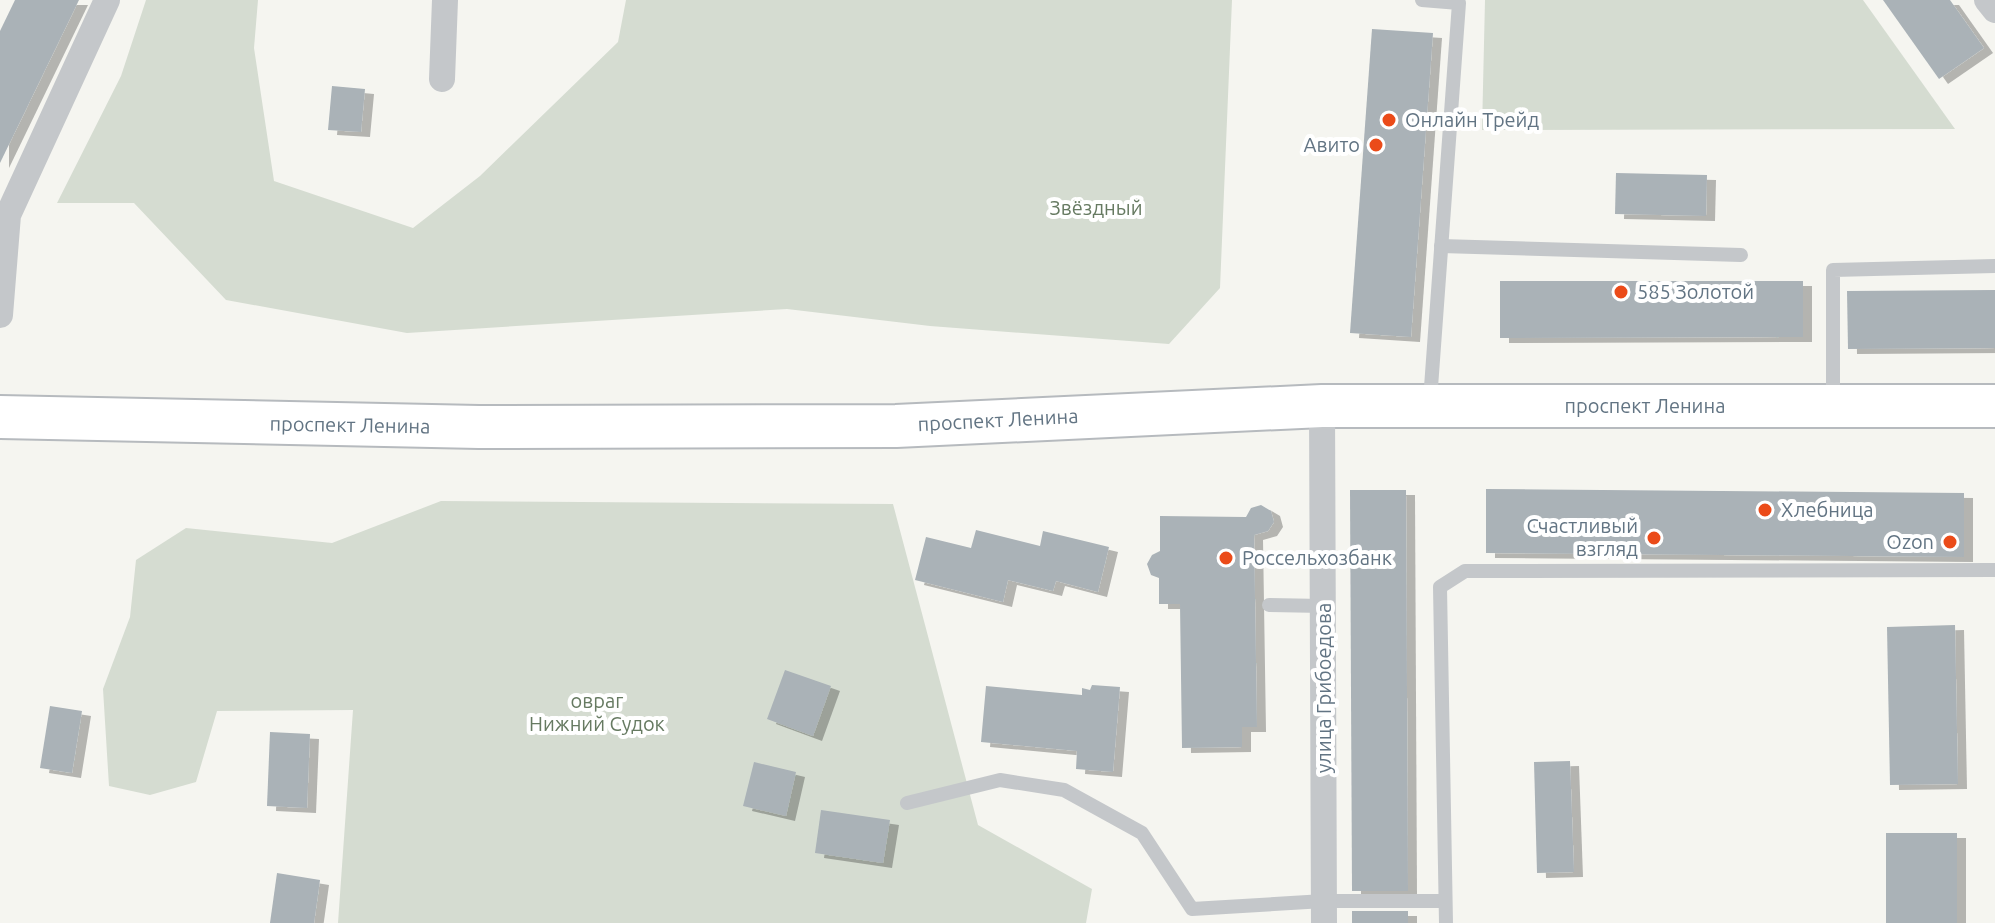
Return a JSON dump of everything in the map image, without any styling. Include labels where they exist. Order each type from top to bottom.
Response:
[{"type":"main road","name":"проспект Ленина","points":[[0,417],[479,427],[896,426],[1322,406],[1995,406]]},
{"type":"street","points":[[0,315],[8,215],[107,0]]},
{"type":"street","points":[[442,79],[445,0]]},
{"type":"street","points":[[1987,0],[1995,10]]},
{"type":"street","name":"улица Грибоедова","points":[[1322,406],[1324,912]]},
{"type":"lane","points":[[1422,0],[1459,3],[1430,406]]},
{"type":"lane","points":[[1441,246],[1741,255]]},
{"type":"lane","points":[[1833,405],[1833,270],[1995,266]]},
{"type":"lane","points":[[1446,923],[1440,587],[1465,571],[1995,570]]},
{"type":"lane","points":[[1269,605],[1323,606]]},
{"type":"lane","points":[[907,803],[1000,780],[1064,790],[1142,833],[1192,909],[1212,907],[1324,912],[1445,901]]},
{"type":"lane","points":[[1211,923],[1212,907]]},
{"type":"green space","name":"Звёздный","points":[[146,0],[258,0],[254,48],[274,181],[413,228],[480,176],[618,42],[626,0],[1232,0],[1220,288],[1169,344],[930,326],[787,309],[407,333],[226,300],[134,203],[57,203],[121,76]]},
{"type":"green space","points":[[1485,0],[1863,0],[1955,129],[1482,130]]},
{"type":"green space","name":"овраг Нижний Судок","points":[[441,501],[893,504],[978,825],[1092,889],[1086,923],[338,923],[353,710],[217,711],[196,782],[150,795],[109,786],[103,689],[130,617],[136,560],[186,528],[332,543]]},
{"type":"building","points":[[15,0],[79,0],[0,163],[0,31]]},
{"type":"building","points":[[1883,0],[1950,0],[1984,48],[1939,79]]},
{"type":"building","points":[[1372,29],[1433,33],[1411,337],[1350,333]]},
{"type":"building","points":[[332,86],[365,89],[361,132],[328,130]]},
{"type":"building","points":[[1616,173],[1707,175],[1706,216],[1615,214]]},
{"type":"building","points":[[1500,281],[1803,281],[1803,337],[1500,338]]},
{"type":"building","points":[[1995,290],[1995,348],[1848,349],[1847,291]]},
{"type":"building","points":[[1486,489],[1964,493],[1964,557],[1486,553]]},
{"type":"building","points":[[1350,490],[1406,490],[1408,891],[1352,891]]},
{"type":"building","points":[[1261,505],[1271,511],[1274,522],[1268,531],[1254,535],[1257,727],[1242,727],[1242,747],[1182,748],[1180,604],[1159,604],[1159,578],[1151,575],[1147,564],[1152,555],[1160,551],[1160,516],[1246,517],[1251,508]]},
{"type":"building","points":[[976,530],[1040,546],[1043,531],[1109,547],[1098,592],[1056,581],[1053,591],[1008,580],[1003,602],[915,580],[926,537],[971,548]]},
{"type":"building","points":[[1955,625],[1958,784],[1890,785],[1887,627]]},
{"type":"building","points":[[785,670],[831,686],[813,736],[767,719]]},
{"type":"building","points":[[1092,685],[1120,687],[1113,772],[1076,769],[1077,751],[981,742],[986,686],[1082,695],[1082,688],[1090,690]]},
{"type":"building","points":[[50,706],[82,711],[72,773],[40,768]]},
{"type":"building","points":[[270,732],[310,734],[307,808],[267,806]]},
{"type":"building","points":[[1570,761],[1574,872],[1537,873],[1534,762]]},
{"type":"building","points":[[754,762],[796,772],[786,816],[743,806]]},
{"type":"building","points":[[821,810],[890,820],[883,863],[815,853]]},
{"type":"building","points":[[1886,833],[1957,833],[1957,923],[1886,923]]},
{"type":"building","points":[[277,873],[320,880],[314,923],[270,923]]},
{"type":"building","points":[[1352,911],[1408,911],[1408,923],[1352,923]]},
{"type":"place","name":"Онлайн Трейд","points":[[1389,120]]},
{"type":"place","name":"Авито","points":[[1376,145]]},
{"type":"place","name":"585 Золотой","points":[[1621,292]]},
{"type":"place","name":"Хлебница","points":[[1765,510]]},
{"type":"place","name":"Счастливый взгляд","points":[[1654,538]]},
{"type":"place","name":"Ozon","points":[[1950,542]]},
{"type":"place","name":"Россельхозбанк","points":[[1226,558]]}]
